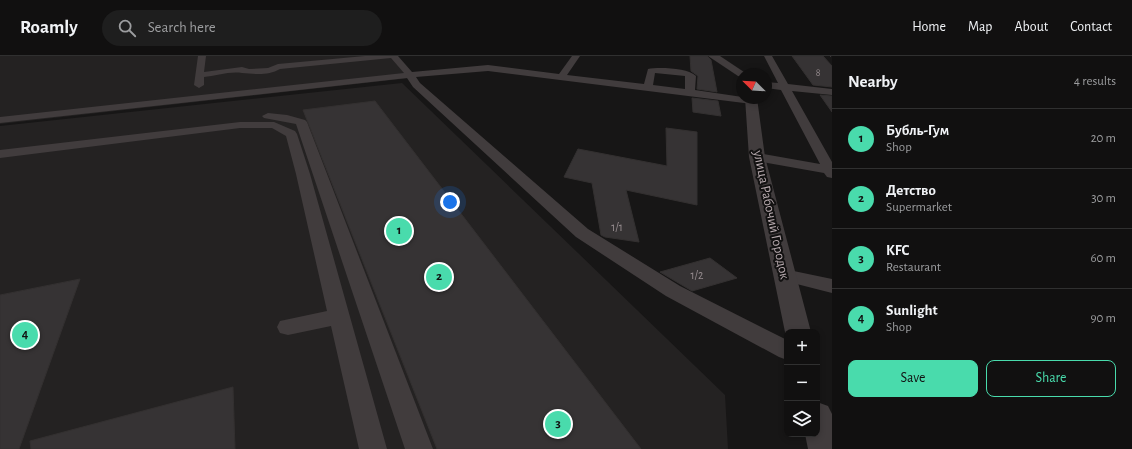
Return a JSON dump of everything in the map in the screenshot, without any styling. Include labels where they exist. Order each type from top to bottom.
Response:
[{"type":"street","points":[[713,56],[736,70]]},
{"type":"street","name":"улица Рабочий Городок","points":[[752,104],[757,157],[797,329]]},
{"type":"street","points":[[820,428],[825,449]]},
{"type":"lane","points":[[199,98],[199,75],[202,56]]},
{"type":"lane","points":[[199,75],[242,70],[249,72],[270,71],[278,67],[390,56]]},
{"type":"lane","points":[[394,56],[410,75],[416,85],[582,233],[673,291],[784,349]]},
{"type":"lane","points":[[562,76],[576,56]]},
{"type":"lane","points":[[768,56],[831,171]]},
{"type":"lane","points":[[476,68],[484,60]]},
{"type":"lane","points":[[0,120],[476,68],[501,69],[562,76],[736,98]]},
{"type":"lane","points":[[648,87],[651,71],[661,70],[688,74],[691,76],[690,93]]},
{"type":"lane","points":[[772,86],[832,92]]},
{"type":"lane","points":[[243,118],[270,116],[302,122],[419,449]]},
{"type":"lane","points":[[0,154],[286,118]]},
{"type":"lane","points":[[191,130],[258,124],[274,125],[291,134],[303,174],[372,449]]},
{"type":"lane","points":[[757,157],[831,171]]},
{"type":"lane","points":[[784,275],[832,286]]},
{"type":"lane","points":[[288,327],[339,316]]},
{"type":"shaded area","points":[[0,56],[395,56],[410,78],[0,124]]},
{"type":"shaded area","points":[[402,83],[725,395],[728,449],[0,449],[0,126]]},
{"type":"building","points":[[690,56],[707,56],[711,60],[717,92],[697,89],[698,76],[691,71]]},
{"type":"building","points":[[792,56],[823,56],[832,66],[832,87],[813,85]]},
{"type":"building","points":[[820,95],[832,96],[832,112]]},
{"type":"building","points":[[692,98],[718,101],[721,116],[693,112]]},
{"type":"building","points":[[375,101],[641,449],[437,449],[303,110]]},
{"type":"building","points":[[666,128],[697,132],[697,205],[626,190],[639,242],[605,237],[601,235],[592,183],[564,177],[578,149],[667,166]]},
{"type":"building","points":[[710,258],[737,278],[692,291],[660,272]]},
{"type":"building","points":[[80,279],[19,449],[0,449],[0,295]]},
{"type":"building","points":[[233,387],[235,449],[31,449],[30,441]]},
{"type":"place","name":"Бубль-Гум","points":[[399,231]]},
{"type":"place","name":"Детство","points":[[439,277]]},
{"type":"place","name":"Sunlight","points":[[25,335]]},
{"type":"place","name":"KFC","points":[[558,424]]}]
